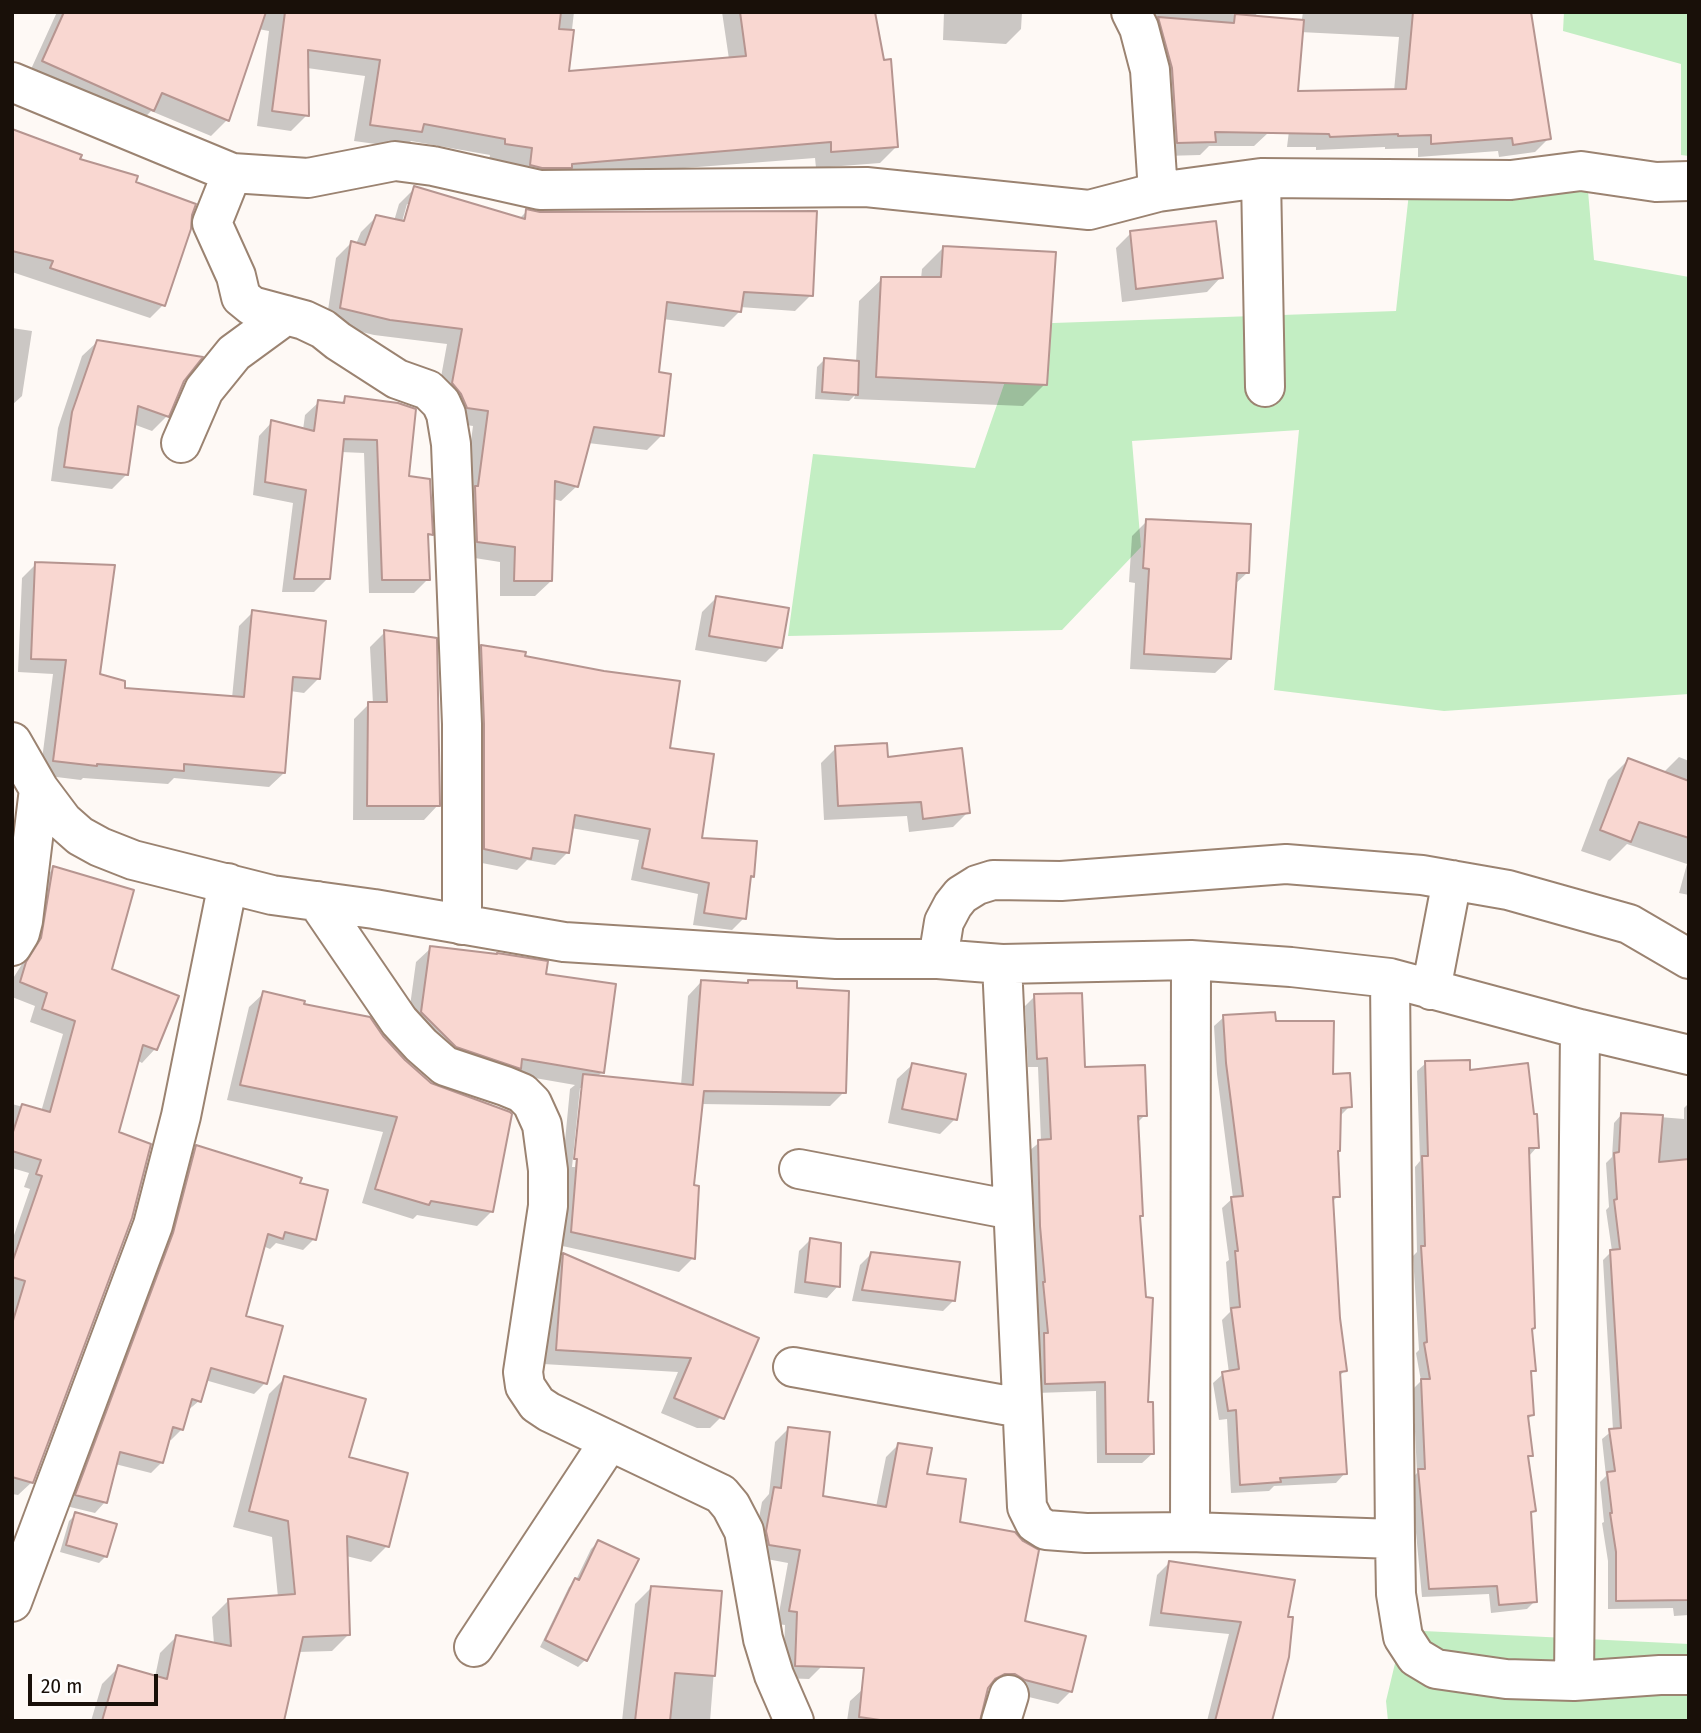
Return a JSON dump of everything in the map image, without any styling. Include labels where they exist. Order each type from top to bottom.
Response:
[{"type":"street","points":[[1131,12],[1139,28],[1150,70],[1158,192]]},
{"type":"street","points":[[12,82],[232,173],[308,178],[394,161],[433,166],[540,190],[866,187],[1089,210],[1158,192],[1261,178],[1511,180],[1581,172],[1656,182],[1689,181]]},
{"type":"street","points":[[232,173],[212,223],[236,276],[241,296],[252,306],[304,320],[323,329],[397,379],[428,390],[442,402],[446,414],[451,444],[461,724],[462,925]]},
{"type":"street","points":[[1261,178],[1265,387]]},
{"type":"street","points":[[181,443],[204,390],[234,353],[286,315]]},
{"type":"street","points":[[12,742],[39,789],[63,821],[80,836],[133,860],[272,895],[564,942],[836,959],[938,959],[1002,964],[1191,960],[1390,978],[1689,1055]]},
{"type":"street","points":[[12,946],[23,921],[39,789]]},
{"type":"street","points":[[938,959],[944,922],[953,905],[961,895],[977,885],[993,880],[1061,881],[1286,864],[1422,875],[1508,890],[1629,924],[1689,959]]},
{"type":"street","points":[[1431,990],[1451,880]]},
{"type":"street","points":[[12,1602],[152,1225],[181,1116],[228,883]]},
{"type":"street","points":[[317,901],[399,1021],[421,1045],[445,1066],[522,1093],[533,1103],[542,1125],[548,1170],[548,1206],[523,1372],[525,1386],[537,1404],[549,1412],[721,1494],[731,1506],[744,1531],[763,1639],[774,1675],[794,1721]]},
{"type":"street","points":[[1190,1532],[1191,960]]},
{"type":"street","points":[[1002,964],[1021,1408],[1027,1507],[1031,1517],[1040,1527],[1053,1531],[1086,1533],[1190,1532],[1395,1539]]},
{"type":"street","points":[[1390,978],[1395,1539],[1399,1620],[1406,1644],[1416,1657],[1436,1669],[1506,1679],[1574,1681],[1689,1675]]},
{"type":"street","points":[[1574,1681],[1580,1029]]},
{"type":"street","points":[[799,1169],[1013,1209]]},
{"type":"street","points":[[793,1367],[1021,1408]]},
{"type":"street","points":[[474,1647],[609,1442]]},
{"type":"green space","points":[[1564,12],[1689,12],[1689,156],[1681,155],[1681,64],[1563,31]]},
{"type":"green space","points":[[1588,191],[1594,260],[1689,277],[1689,694],[1444,711],[1274,690],[1299,430],[1132,441],[1141,547],[1062,630],[788,636],[813,454],[975,468],[1025,324],[1396,311],[1409,193]]},
{"type":"green space","points":[[1403,1630],[1689,1644],[1689,1721],[1388,1721],[1386,1701]]},
{"type":"building","points":[[64,12],[266,12],[229,121],[162,93],[154,111],[42,61]]},
{"type":"building","points":[[285,12],[561,12],[559,29],[574,30],[569,71],[746,56],[740,12],[875,12],[884,60],[891,59],[898,147],[831,152],[831,142],[572,164],[572,168],[542,168],[530,165],[532,148],[505,144],[505,139],[424,124],[422,132],[370,125],[380,60],[308,50],[309,116],[272,111]]},
{"type":"building","points":[[1413,12],[1531,12],[1551,139],[1513,145],[1512,138],[1431,144],[1431,135],[1330,137],[1329,134],[1215,132],[1216,142],[1177,143],[1172,68],[1158,17],[1234,23],[1235,14],[1304,20],[1298,91],[1406,89]]},
{"type":"building","points":[[12,129],[82,155],[80,159],[138,176],[136,182],[196,204],[191,229],[165,306],[50,268],[53,261],[12,251]]},
{"type":"building","points":[[414,186],[525,219],[526,209],[540,212],[817,211],[813,296],[744,292],[741,312],[667,302],[659,372],[671,374],[664,436],[594,427],[578,487],[555,481],[552,581],[514,581],[515,547],[477,542],[475,486],[478,486],[488,411],[467,408],[452,383],[462,329],[390,320],[340,308],[351,241],[365,245],[376,215],[404,221]]},
{"type":"building","points":[[1216,221],[1223,278],[1136,289],[1130,231]]},
{"type":"building","points":[[943,246],[1056,252],[1047,385],[876,377],[881,277],[941,277]]},
{"type":"building","points":[[97,340],[203,357],[184,381],[169,417],[138,406],[128,475],[64,467],[72,412]]},
{"type":"building","points":[[824,358],[859,361],[858,395],[822,392]]},
{"type":"building","points":[[345,396],[398,403],[416,409],[409,476],[430,479],[433,535],[428,534],[430,580],[382,580],[377,440],[344,439],[330,579],[294,579],[306,490],[265,482],[271,420],[314,431],[318,400],[344,403]]},
{"type":"building","points":[[1146,519],[1251,524],[1249,573],[1237,573],[1231,659],[1144,654],[1149,569],[1143,568]]},
{"type":"building","points":[[35,562],[115,565],[100,674],[125,681],[125,688],[244,697],[252,610],[326,621],[320,679],[293,677],[285,773],[184,764],[184,771],[53,761],[66,660],[31,659]]},
{"type":"building","points":[[716,596],[789,608],[782,648],[709,636]]},
{"type":"building","points":[[384,630],[437,638],[440,806],[367,806],[368,702],[387,702]]},
{"type":"building","points":[[481,645],[526,652],[525,656],[604,671],[680,681],[670,748],[714,754],[702,838],[757,841],[746,919],[704,913],[709,883],[642,868],[650,829],[575,815],[569,853],[533,848],[531,859],[484,849]]},
{"type":"building","points":[[887,743],[888,757],[962,748],[970,813],[923,819],[921,802],[838,806],[835,746]]},
{"type":"building","points":[[1628,758],[1689,781],[1689,838],[1639,822],[1631,842],[1600,830]]},
{"type":"building","points":[[53,866],[134,890],[112,969],[179,996],[157,1050],[143,1045],[119,1132],[151,1144],[132,1218],[33,1483],[12,1477],[12,1324],[25,1281],[12,1277],[12,1263],[42,1176],[36,1174],[41,1160],[12,1151],[12,1135],[22,1104],[50,1112],[75,1021],[42,1009],[47,993],[20,982],[26,962],[41,938]]},
{"type":"building","points":[[430,946],[548,961],[546,974],[616,984],[604,1073],[522,1059],[521,1069],[456,1047],[421,1012]]},
{"type":"building","points":[[701,980],[748,983],[748,980],[797,981],[797,988],[849,991],[846,1093],[704,1091],[694,1185],[699,1186],[695,1259],[571,1232],[577,1159],[574,1159],[583,1074],[693,1085]]},
{"type":"building","points":[[263,991],[305,1001],[304,1004],[370,1017],[405,1060],[431,1083],[510,1112],[512,1114],[493,1212],[431,1201],[429,1205],[375,1189],[397,1117],[240,1085]]},
{"type":"building","points":[[1082,993],[1085,1067],[1145,1065],[1147,1116],[1138,1116],[1143,1216],[1140,1216],[1146,1297],[1153,1298],[1148,1402],[1153,1402],[1154,1454],[1106,1454],[1105,1382],[1045,1384],[1044,1333],[1048,1333],[1040,1226],[1038,1140],[1051,1139],[1047,1058],[1037,1059],[1034,994]]},
{"type":"building","points":[[1275,1012],[1276,1021],[1334,1021],[1333,1074],[1350,1073],[1352,1107],[1341,1108],[1338,1151],[1340,1197],[1333,1197],[1340,1318],[1347,1371],[1340,1372],[1347,1474],[1280,1478],[1281,1482],[1240,1485],[1236,1410],[1228,1411],[1222,1372],[1239,1369],[1231,1308],[1240,1307],[1235,1251],[1238,1251],[1231,1197],[1243,1196],[1226,1063],[1223,1015]]},
{"type":"building","points":[[1470,1060],[1470,1070],[1528,1063],[1534,1114],[1537,1114],[1539,1148],[1529,1148],[1535,1328],[1532,1329],[1536,1371],[1531,1371],[1534,1415],[1528,1416],[1533,1456],[1528,1456],[1536,1511],[1531,1512],[1537,1602],[1499,1605],[1497,1586],[1429,1589],[1418,1469],[1425,1469],[1421,1379],[1430,1379],[1424,1343],[1427,1342],[1421,1246],[1425,1246],[1422,1156],[1428,1156],[1425,1061]]},
{"type":"building","points":[[912,1063],[966,1074],[957,1120],[902,1109]]},
{"type":"building","points":[[1621,1113],[1663,1115],[1659,1162],[1689,1159],[1689,1600],[1616,1601],[1616,1552],[1607,1472],[1615,1471],[1609,1429],[1621,1428],[1610,1250],[1620,1249],[1614,1200],[1617,1199],[1614,1153],[1619,1152]]},
{"type":"building","points":[[196,1145],[302,1178],[300,1183],[328,1190],[316,1240],[285,1232],[283,1239],[268,1234],[246,1316],[283,1326],[267,1384],[211,1368],[201,1402],[192,1399],[183,1430],[173,1427],[163,1463],[120,1452],[107,1503],[75,1495],[173,1233]]},
{"type":"building","points":[[810,1238],[841,1243],[840,1287],[805,1282]]},
{"type":"building","points":[[871,1252],[960,1262],[955,1301],[862,1290]]},
{"type":"building","points":[[563,1253],[759,1338],[724,1419],[674,1398],[691,1358],[556,1350]]},
{"type":"building","points":[[284,1376],[366,1399],[349,1457],[408,1473],[389,1547],[347,1536],[350,1635],[303,1637],[284,1721],[102,1721],[118,1665],[167,1679],[176,1635],[231,1646],[228,1599],[295,1594],[288,1521],[249,1511]]},
{"type":"building","points":[[788,1427],[830,1432],[823,1496],[886,1507],[898,1443],[932,1448],[927,1474],[966,1479],[960,1522],[1015,1532],[1023,1541],[1039,1550],[1025,1621],[1086,1636],[1072,1692],[1025,1680],[1015,1674],[1005,1674],[995,1679],[988,1688],[980,1721],[887,1721],[859,1717],[864,1668],[795,1666],[797,1612],[789,1611],[800,1550],[769,1545],[766,1531],[774,1487],[781,1488]]},
{"type":"building","points":[[75,1512],[117,1524],[107,1557],[66,1545]]},
{"type":"building","points":[[598,1540],[639,1559],[587,1661],[545,1640],[575,1578],[579,1580]]},
{"type":"building","points":[[1169,1561],[1295,1580],[1288,1617],[1293,1617],[1289,1657],[1272,1721],[1215,1721],[1241,1622],[1161,1613]]},
{"type":"building","points":[[651,1586],[722,1591],[715,1676],[675,1673],[670,1721],[635,1721]]}]
